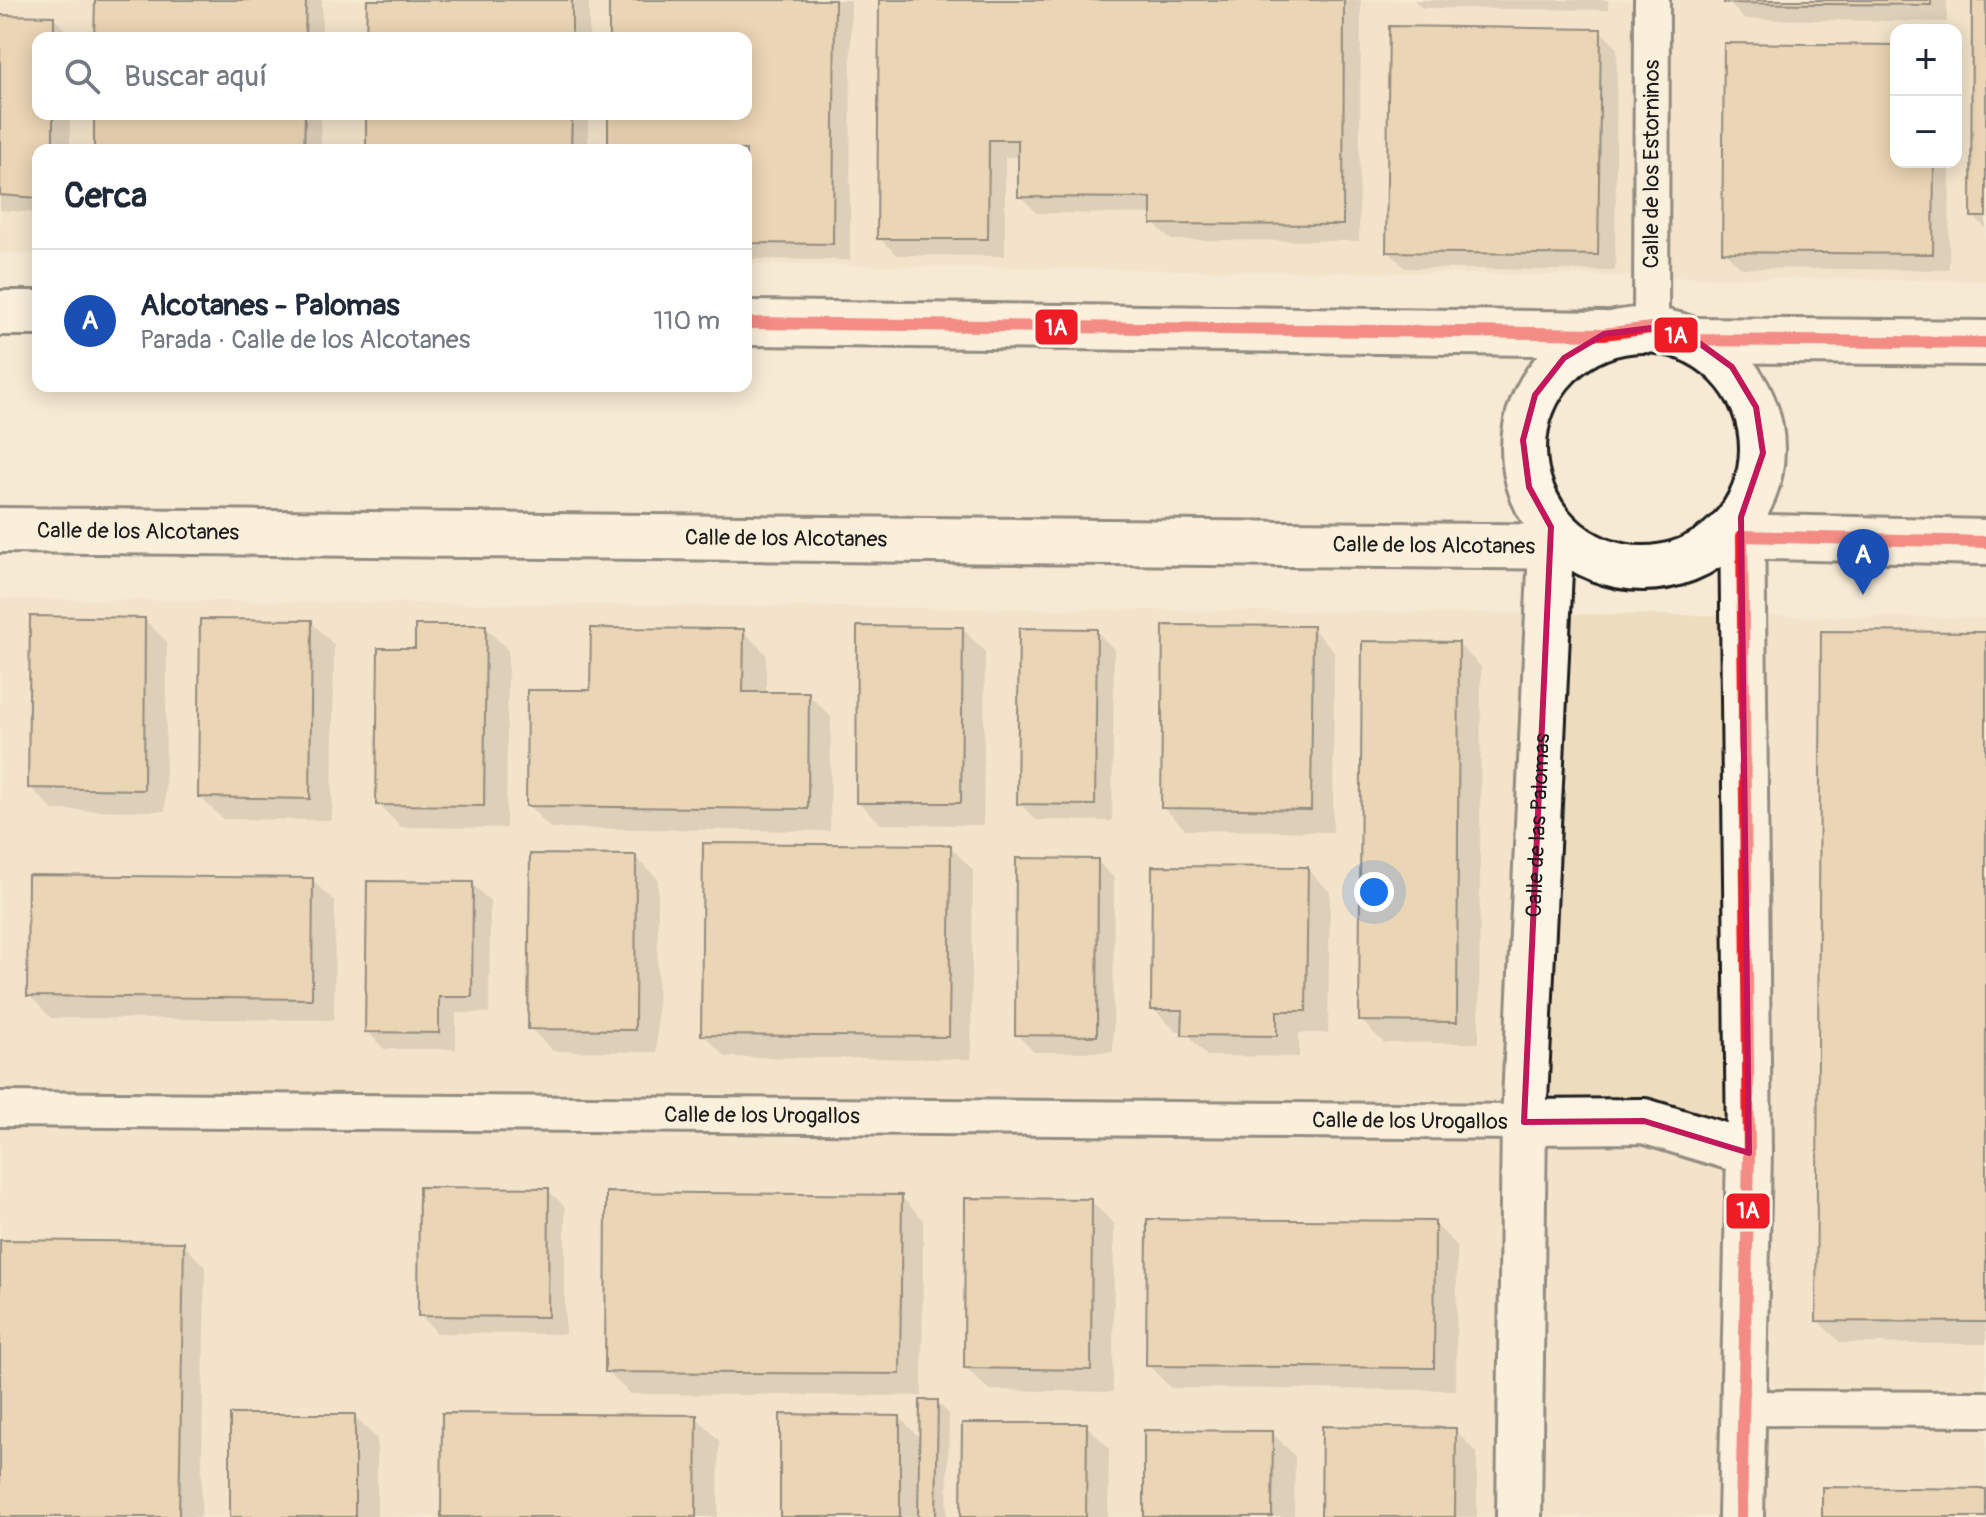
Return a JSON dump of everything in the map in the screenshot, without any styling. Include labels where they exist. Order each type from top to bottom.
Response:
[{"type":"street","name":"Calle de los Estorninos","points":[[1651,328],[1652,0]]},
{"type":"street","points":[[0,313],[32,313]]},
{"type":"street","points":[[752,323],[1604,334],[1651,328],[1695,340],[1986,343]]},
{"type":"street","points":[[1604,334],[1564,358],[1535,395],[1523,440],[1529,487],[1558,541],[1590,557],[1637,570],[1685,562],[1736,530],[1986,542]]},
{"type":"street","points":[[1695,340],[1732,367],[1756,407],[1763,453],[1753,498],[1736,530],[1749,1153],[1741,1517]]},
{"type":"street","name":"Calle de los Alcotanes","points":[[0,530],[1558,541]]},
{"type":"street","name":"Calle de las Palomas","points":[[1519,1517],[1524,1122],[1558,541]]},
{"type":"street","name":"Calle de los Urogallos","points":[[0,1109],[1524,1122]]},
{"type":"street","points":[[1524,1122],[1644,1121],[1749,1153]]},
{"type":"street","points":[[1743,1408],[1986,1409]]},
{"type":"highlighted area","points":[[1651,328],[1695,340],[1732,367],[1756,407],[1763,453],[1741,517],[1749,1153],[1644,1121],[1524,1122],[1551,527],[1529,487],[1523,440],[1535,395],[1564,358],[1604,334]]},
{"type":"shaded area","points":[[0,0],[1986,0],[1986,281],[752,264],[752,144],[32,144],[32,254],[0,253]]},
{"type":"shaded area","points":[[0,599],[1986,618],[1986,1517],[0,1517]]},
{"type":"building","points":[[95,0],[306,0],[305,32],[94,32]]},
{"type":"building","points":[[367,0],[572,0],[572,32],[366,32]]},
{"type":"building","points":[[609,0],[835,0],[833,244],[752,243],[752,144],[608,144],[608,120],[752,120],[752,32],[609,32]]},
{"type":"building","points":[[879,0],[1344,0],[1343,225],[1151,224],[1151,198],[1018,197],[1018,140],[989,140],[988,239],[877,239]]},
{"type":"building","points":[[1724,0],[1931,0],[1931,5],[1724,3]]},
{"type":"building","points":[[1972,0],[1986,0],[1986,217],[1971,217]]},
{"type":"building","points":[[0,15],[54,16],[54,32],[32,32],[32,120],[53,120],[53,144],[32,144],[32,198],[0,195]]},
{"type":"building","points":[[1389,26],[1601,29],[1598,255],[1386,252]]},
{"type":"building","points":[[1724,43],[1890,45],[1890,168],[1934,168],[1933,254],[1722,252]]},
{"type":"building","points":[[94,120],[305,120],[304,144],[94,144]]},
{"type":"building","points":[[366,120],[572,120],[571,144],[366,144]]},
{"type":"building","points":[[30,616],[145,618],[144,790],[28,788]]},
{"type":"building","points":[[200,619],[312,620],[310,799],[198,797]]},
{"type":"building","points":[[415,625],[486,625],[484,806],[376,805],[378,648],[415,648]]},
{"type":"building","points":[[1163,625],[1313,626],[1311,810],[1161,808]]},
{"type":"building","points":[[857,626],[963,627],[961,803],[856,803]]},
{"type":"building","points":[[591,628],[744,629],[743,692],[809,692],[808,809],[526,806],[527,690],[590,690]]},
{"type":"building","points":[[1019,628],[1097,629],[1095,805],[1017,804]]},
{"type":"building","points":[[1821,631],[1986,632],[1986,1322],[1816,1321]]},
{"type":"building","points":[[1362,641],[1459,642],[1457,1022],[1359,1021]]},
{"type":"building","points":[[703,843],[951,845],[949,1037],[701,1035]]},
{"type":"building","points":[[530,854],[636,855],[635,1030],[528,1029]]},
{"type":"building","points":[[1016,858],[1098,859],[1097,1036],[1015,1035]]},
{"type":"building","points":[[1152,866],[1308,867],[1306,1011],[1277,1011],[1277,1036],[1182,1035],[1183,1010],[1151,1010]]},
{"type":"building","points":[[28,875],[313,878],[312,999],[27,996]]},
{"type":"building","points":[[367,881],[473,882],[472,997],[439,997],[439,1033],[365,1032]]},
{"type":"building","points":[[419,1187],[549,1188],[548,1317],[418,1316]]},
{"type":"building","points":[[606,1192],[902,1195],[900,1374],[605,1372]]},
{"type":"building","points":[[965,1198],[1092,1199],[1091,1370],[964,1368]]},
{"type":"building","points":[[1147,1219],[1435,1221],[1434,1368],[1146,1366]]},
{"type":"building","points":[[0,1240],[184,1242],[179,1517],[0,1517]]},
{"type":"building","points":[[920,1400],[938,1400],[936,1517],[918,1517]]},
{"type":"building","points":[[442,1413],[697,1415],[696,1517],[441,1517]]},
{"type":"building","points":[[230,1414],[355,1414],[355,1517],[230,1517]]},
{"type":"building","points":[[780,1414],[900,1416],[900,1517],[780,1517]]},
{"type":"building","points":[[962,1423],[1087,1423],[1086,1517],[961,1517]]},
{"type":"building","points":[[1322,1426],[1456,1428],[1455,1517],[1321,1517]]},
{"type":"building","points":[[1144,1430],[1273,1431],[1272,1517],[1144,1517]]},
{"type":"building","points":[[1822,1487],[1986,1489],[1986,1517],[1822,1517]]},
{"type":"transit line","name":"1A","points":[[752,323],[1604,334],[1651,328],[1695,340],[1986,343]]},
{"type":"transit line","name":"1A","points":[[1741,1517],[1749,1153],[1742,536],[1986,542]]},
{"type":"place","name":"Alcotanes - Palomas","points":[[1863,595]]}]
